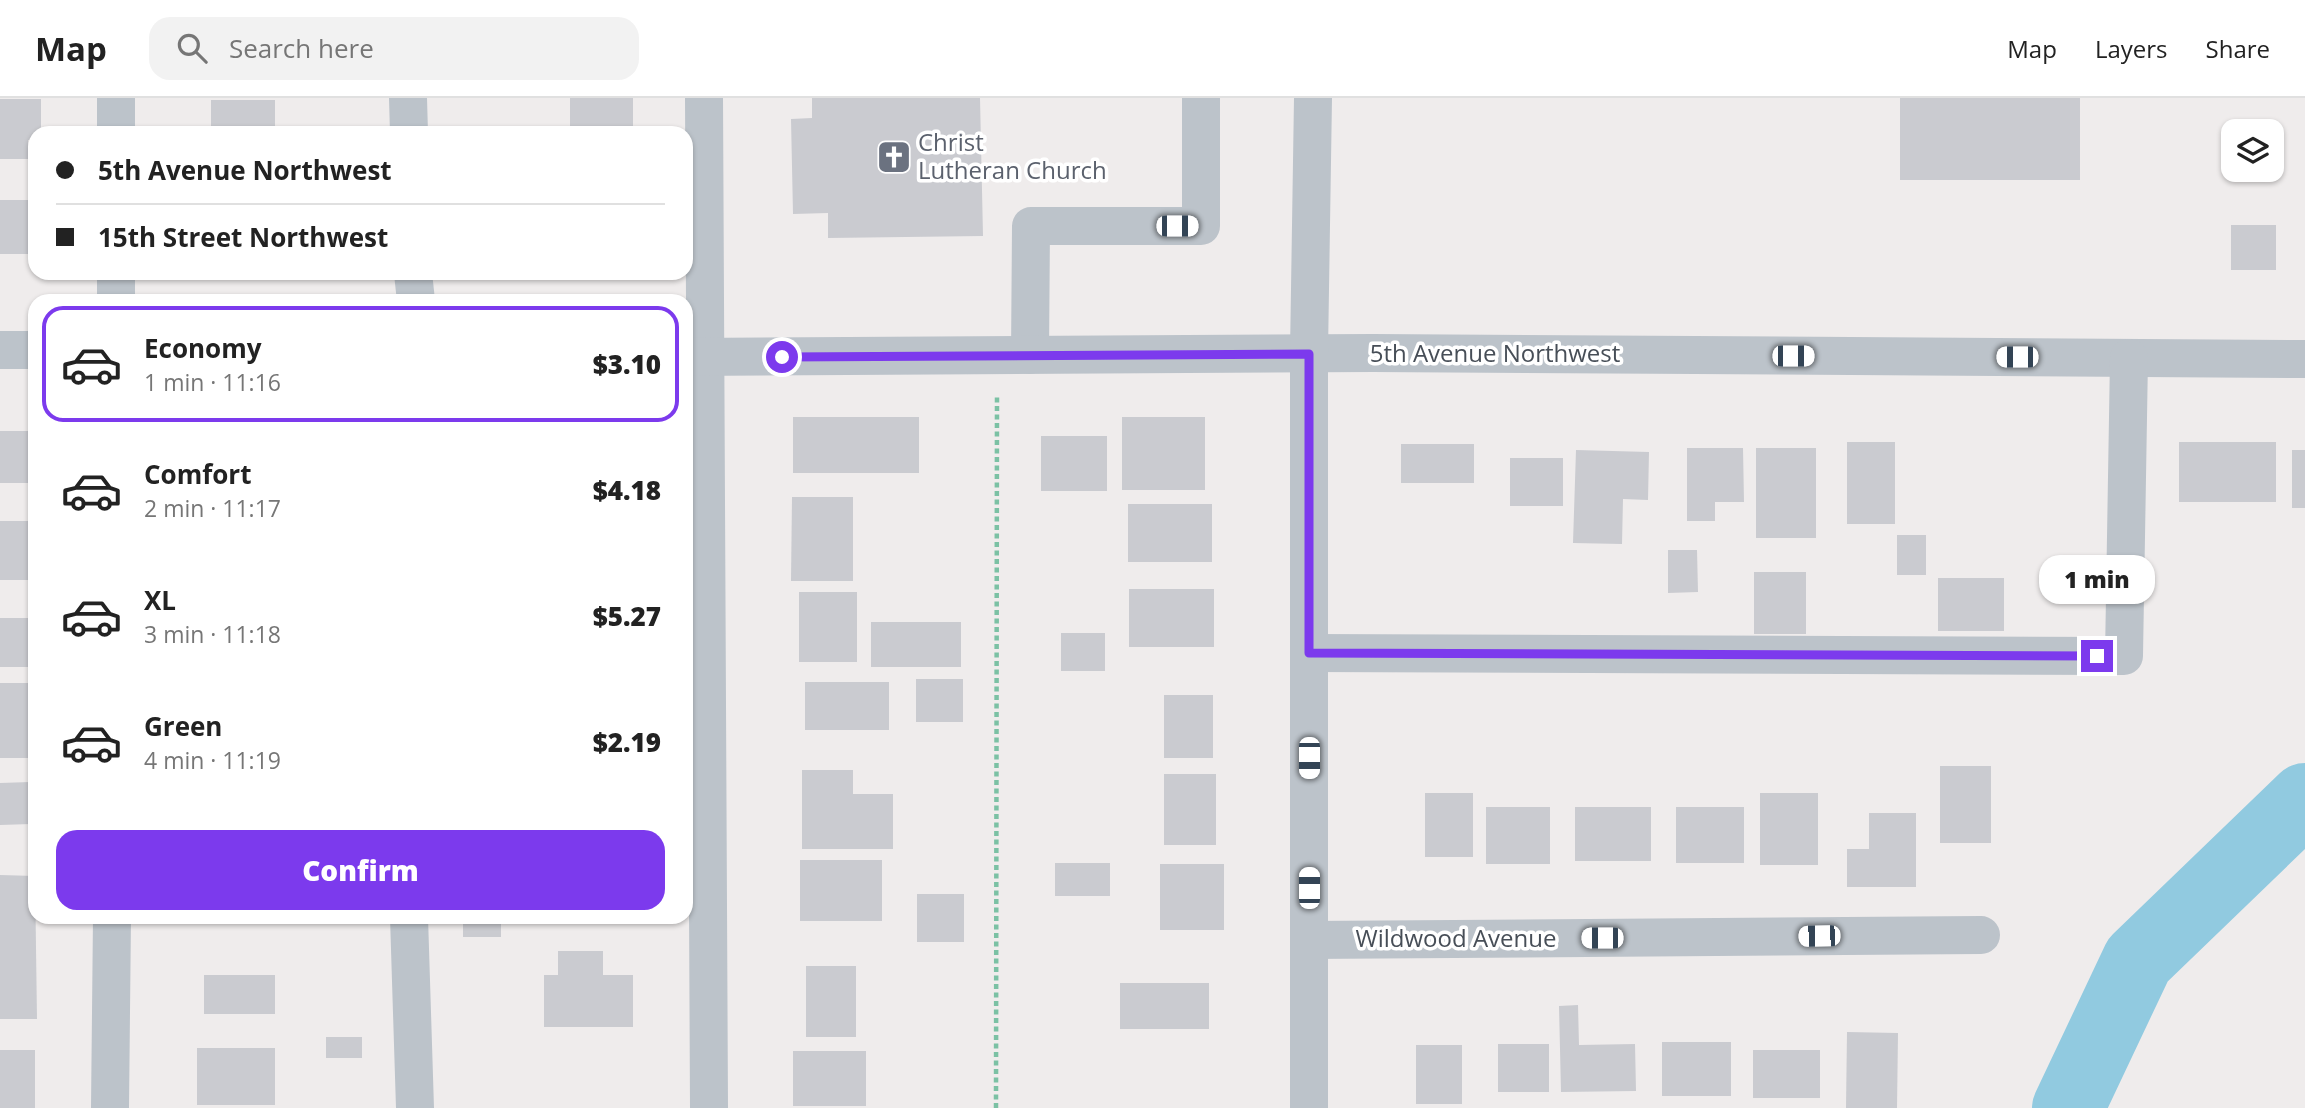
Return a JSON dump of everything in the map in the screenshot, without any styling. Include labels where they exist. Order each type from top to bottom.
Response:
[{"type":"street","points":[[116,98],[116,126]]},
{"type":"street","points":[[408,98],[409,126]]},
{"type":"street","points":[[704,98],[695,357],[709,1108]]},
{"type":"street","points":[[1030,355],[1031,226],[1201,226],[1200,98]]},
{"type":"street","points":[[1309,1108],[1309,354],[1313,98]]},
{"type":"street","points":[[0,349],[28,349]]},
{"type":"street","name":"5th Avenue Northwest","points":[[695,357],[1309,354],[2305,359]]},
{"type":"street","points":[[1309,653],[2124,656],[2129,358]]},
{"type":"street","points":[[110,1108],[111,924]]},
{"type":"street","points":[[409,924],[415,1108]]},
{"type":"street","name":"Wildwood Avenue","points":[[1309,940],[1981,935]]},
{"type":"path","points":[[996,1108],[997,393]]},
{"type":"building","points":[[570,98],[633,98],[633,126],[570,126]]},
{"type":"building","points":[[812,98],[980,98],[983,236],[828,238],[828,213],[793,214],[791,119],[812,118]]},
{"type":"building","points":[[1900,98],[2080,98],[2080,180],[1900,180]]},
{"type":"building","points":[[0,99],[41,99],[41,126],[28,126],[28,159],[0,159]]},
{"type":"building","points":[[211,100],[275,100],[275,126],[211,126]]},
{"type":"building","points":[[0,200],[28,200],[28,254],[0,254]]},
{"type":"building","points":[[2231,225],[2276,225],[2276,270],[2231,270]]},
{"type":"building","points":[[793,417],[919,417],[919,473],[793,473]]},
{"type":"building","points":[[1122,417],[1205,417],[1205,490],[1122,490]]},
{"type":"building","points":[[0,431],[28,431],[28,483],[0,483]]},
{"type":"building","points":[[1041,436],[1107,436],[1107,491],[1041,491]]},
{"type":"building","points":[[1847,442],[1895,442],[1895,524],[1847,524]]},
{"type":"building","points":[[2179,442],[2276,442],[2276,502],[2179,502]]},
{"type":"building","points":[[1401,444],[1474,444],[1474,483],[1401,483]]},
{"type":"building","points":[[1687,448],[1743,448],[1744,502],[1715,502],[1715,521],[1687,521]]},
{"type":"building","points":[[1756,448],[1816,448],[1816,538],[1756,538]]},
{"type":"building","points":[[1576,450],[1649,452],[1648,500],[1623,499],[1622,544],[1573,543]]},
{"type":"building","points":[[2292,450],[2305,450],[2305,508],[2292,508]]},
{"type":"building","points":[[1510,458],[1563,458],[1563,506],[1510,506]]},
{"type":"building","points":[[792,497],[853,497],[853,581],[791,581]]},
{"type":"building","points":[[1128,504],[1212,504],[1212,562],[1128,562]]},
{"type":"building","points":[[0,521],[28,521],[28,580],[0,580]]},
{"type":"building","points":[[1897,535],[1926,535],[1926,575],[1897,575]]},
{"type":"building","points":[[1668,550],[1697,550],[1698,592],[1668,593]]},
{"type":"building","points":[[1754,572],[1806,572],[1806,634],[1754,634]]},
{"type":"building","points":[[1938,578],[2004,578],[2004,631],[1938,631]]},
{"type":"building","points":[[1129,589],[1214,589],[1214,647],[1129,647]]},
{"type":"building","points":[[799,592],[857,592],[857,662],[799,662]]},
{"type":"building","points":[[0,618],[28,618],[28,667],[0,667]]},
{"type":"building","points":[[871,622],[961,622],[961,667],[871,667]]},
{"type":"building","points":[[1061,633],[1105,633],[1105,671],[1061,671]]},
{"type":"building","points":[[916,679],[963,679],[963,722],[916,722]]},
{"type":"building","points":[[805,682],[889,682],[889,730],[805,730]]},
{"type":"building","points":[[0,683],[28,683],[28,758],[0,758]]},
{"type":"building","points":[[1164,695],[1213,695],[1213,758],[1164,758]]},
{"type":"building","points":[[1940,766],[1991,766],[1991,843],[1940,843]]},
{"type":"building","points":[[802,770],[853,770],[853,794],[893,794],[893,849],[802,849]]},
{"type":"building","points":[[1164,774],[1216,774],[1216,845],[1164,845]]},
{"type":"building","points":[[28,782],[28,824],[0,825],[0,783]]},
{"type":"building","points":[[1425,793],[1473,793],[1473,857],[1425,857]]},
{"type":"building","points":[[1760,793],[1818,793],[1818,865],[1760,865]]},
{"type":"building","points":[[1486,807],[1550,807],[1550,864],[1486,864]]},
{"type":"building","points":[[1575,807],[1651,807],[1651,861],[1575,861]]},
{"type":"building","points":[[1676,807],[1744,807],[1744,863],[1676,863]]},
{"type":"building","points":[[1869,813],[1916,813],[1916,887],[1847,887],[1847,849],[1869,849]]},
{"type":"building","points":[[800,860],[882,860],[882,921],[800,921]]},
{"type":"building","points":[[1055,863],[1110,863],[1110,896],[1055,896]]},
{"type":"building","points":[[1160,864],[1224,864],[1224,930],[1160,930]]},
{"type":"building","points":[[0,875],[28,876],[28,924],[36,924],[37,1019],[0,1019]]},
{"type":"building","points":[[917,894],[964,894],[964,942],[917,942]]},
{"type":"building","points":[[463,924],[501,924],[501,937],[463,937]]},
{"type":"building","points":[[558,951],[603,951],[603,975],[633,975],[633,1027],[544,1027],[544,975],[558,975]]},
{"type":"building","points":[[806,966],[856,966],[856,1037],[806,1037]]},
{"type":"building","points":[[204,975],[275,975],[275,1014],[204,1014]]},
{"type":"building","points":[[1120,983],[1209,983],[1209,1029],[1120,1029]]},
{"type":"building","points":[[1578,1005],[1579,1045],[1635,1044],[1636,1091],[1561,1092],[1559,1006]]},
{"type":"building","points":[[1847,1032],[1898,1033],[1897,1108],[1846,1108]]},
{"type":"building","points":[[326,1037],[362,1037],[362,1058],[326,1058]]},
{"type":"building","points":[[1662,1042],[1731,1042],[1731,1096],[1662,1096]]},
{"type":"building","points":[[1498,1044],[1549,1044],[1549,1092],[1498,1092]]},
{"type":"building","points":[[1416,1045],[1462,1045],[1462,1104],[1416,1104]]},
{"type":"building","points":[[197,1048],[275,1048],[275,1105],[197,1105]]},
{"type":"building","points":[[0,1050],[35,1050],[35,1108],[0,1108]]},
{"type":"building","points":[[1753,1050],[1820,1050],[1820,1098],[1753,1098]]},
{"type":"building","points":[[793,1051],[866,1051],[866,1106],[793,1106]]},
{"type":"waterway","points":[[2068,1108],[2138,960],[2305,799]]},
{"type":"place","name":"Christ Lutheran Church","points":[[894,157]]},
{"type":"route","points":[[782,357],[1309,354],[1309,653],[2097,656]]}]
